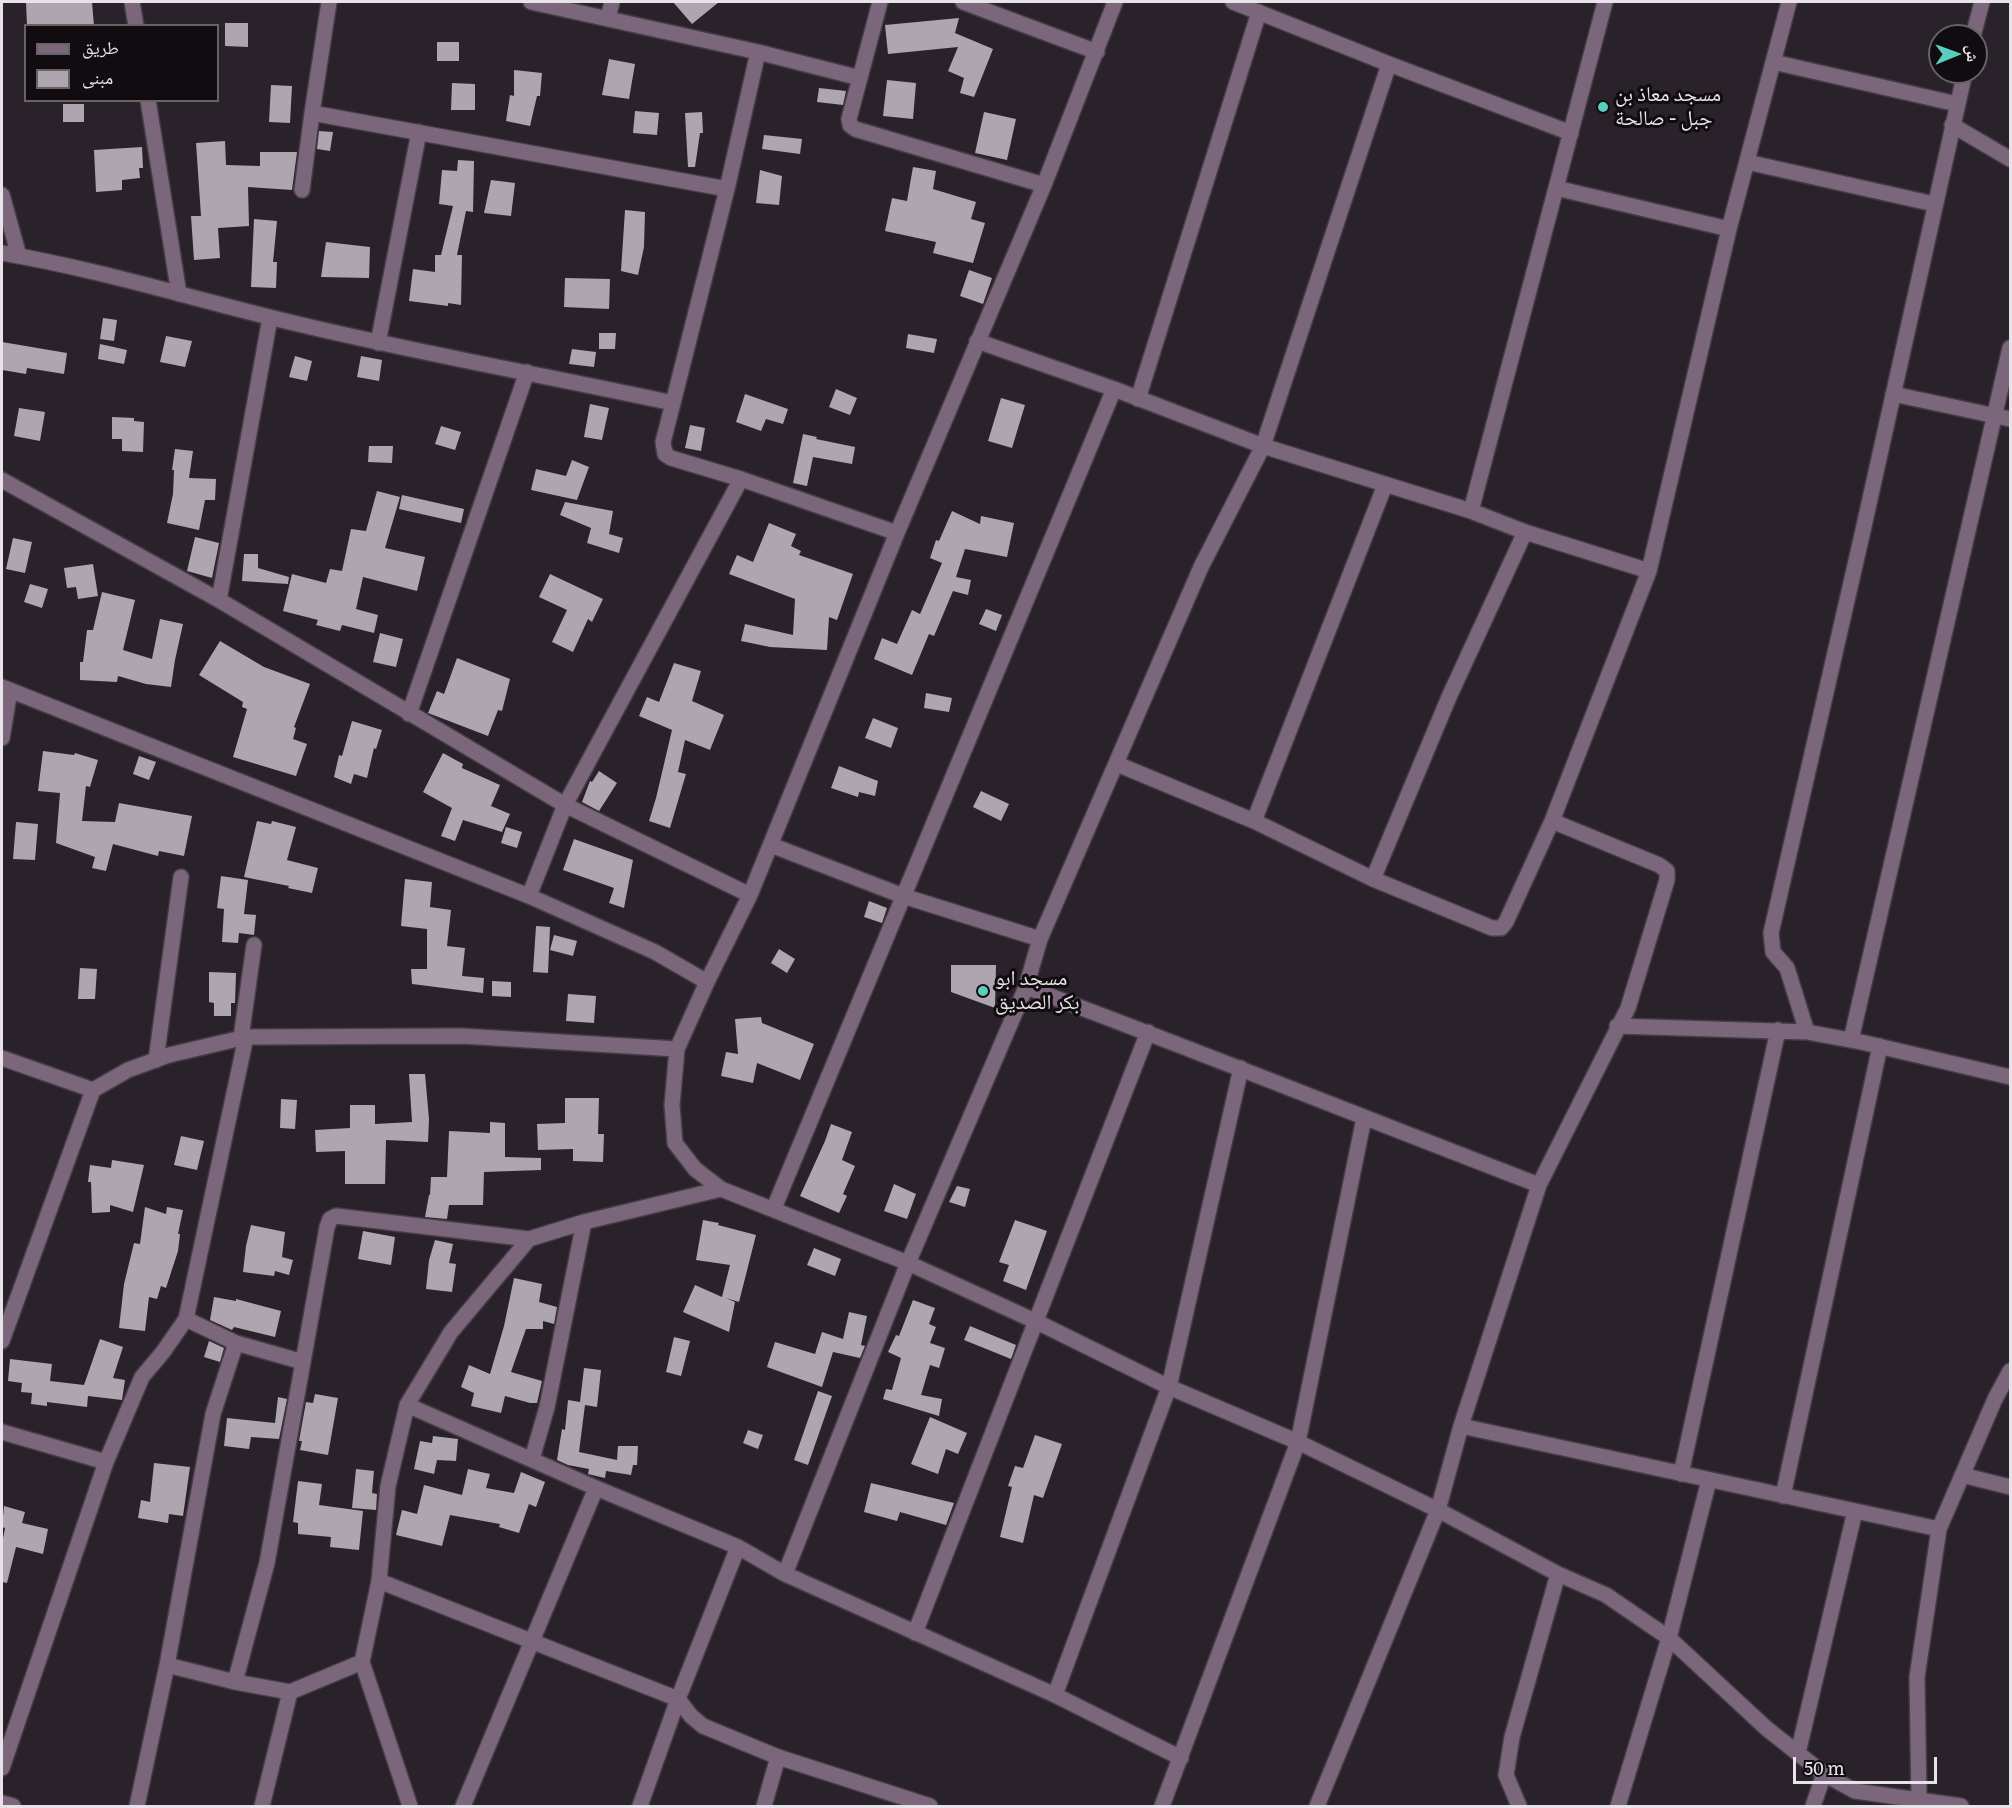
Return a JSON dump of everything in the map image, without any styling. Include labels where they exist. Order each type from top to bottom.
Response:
[{"type":"street","points":[[132,2],[136,24]]},
{"type":"street","points":[[302,190],[329,2]]},
{"type":"street","points":[[531,2],[758,52],[860,78]]},
{"type":"street","points":[[608,18],[612,2]]},
{"type":"street","points":[[880,2],[849,119],[850,125],[855,129],[1044,185]]},
{"type":"street","points":[[963,2],[1097,52]]},
{"type":"street","points":[[1115,2],[1044,185],[897,532],[771,845],[750,895],[677,1049],[672,1105],[675,1143],[695,1169],[721,1189],[774,1208],[908,1263],[1035,1321],[1169,1387],[1298,1442],[1438,1510],[1558,1574],[1606,1595],[1669,1638],[1766,1728],[1824,1774],[1855,1791],[1961,1806]]},
{"type":"street","points":[[1233,2],[1571,133]]},
{"type":"street","points":[[1471,512],[1605,2]]},
{"type":"street","points":[[1117,764],[1254,821],[1373,879],[1492,928],[1501,928],[1506,922],[1552,821],[1649,571],[1729,229],[1789,2]]},
{"type":"street","points":[[1976,24],[1982,2]]},
{"type":"street","points":[[1138,399],[1259,12]]},
{"type":"street","points":[[758,52],[727,189],[663,442],[665,454],[671,458],[741,479],[897,532]]},
{"type":"street","points":[[1773,62],[1957,105]]},
{"type":"street","points":[[785,1574],[908,1263],[1026,987],[1041,939],[1202,567],[1263,446],[1389,64]]},
{"type":"street","points":[[1807,1032],[1787,968],[1773,952],[1771,933],[1962,84]]},
{"type":"street","points":[[148,102],[179,294]]},
{"type":"street","points":[[312,113],[727,189]]},
{"type":"street","points":[[1952,126],[2010,159]]},
{"type":"street","points":[[378,343],[419,132]]},
{"type":"street","points":[[1747,162],[1935,204]]},
{"type":"street","points":[[1556,188],[1729,229]]},
{"type":"street","points":[[2,195],[19,256]]},
{"type":"street","points":[[2,253],[378,343],[673,403]]},
{"type":"street","points":[[219,600],[270,318]]},
{"type":"street","points":[[977,341],[1263,446],[1649,571]]},
{"type":"street","points":[[1851,1040],[2003,418],[2010,348]]},
{"type":"street","points":[[409,714],[527,372]]},
{"type":"street","points":[[774,1208],[1114,390]]},
{"type":"street","points":[[1893,394],[2003,418]]},
{"type":"street","points":[[529,896],[565,805],[741,479]]},
{"type":"street","points":[[2,480],[219,600],[565,805],[750,895]]},
{"type":"street","points":[[1254,821],[1385,485]]},
{"type":"street","points":[[1373,879],[1449,697],[1525,532]]},
{"type":"street","points":[[2,738],[6,688],[529,896],[655,952],[707,982]]},
{"type":"street","points":[[1317,1806],[1438,1510],[1461,1426],[1539,1185],[1628,1008],[1668,880],[1667,871],[1659,865],[1552,821]]},
{"type":"street","points":[[771,845],[903,896],[1041,939]]},
{"type":"street","points":[[156,1060],[181,876]]},
{"type":"street","points":[[2,1768],[106,1462],[142,1377],[186,1319],[244,1037],[254,945]]},
{"type":"street","points":[[1026,987],[1148,1032],[1539,1185]]},
{"type":"street","points":[[1617,1026],[1807,1032],[1880,1046],[2010,1077]]},
{"type":"street","points":[[1681,1474],[1778,1030]]},
{"type":"street","points":[[915,1633],[1148,1032]]},
{"type":"street","points":[[2,1341],[93,1090],[128,1070],[156,1060],[244,1037],[462,1036],[677,1049]]},
{"type":"street","points":[[1783,1496],[1880,1046]]},
{"type":"street","points":[[2,1058],[93,1090]]},
{"type":"street","points":[[1055,1695],[1169,1387],[1241,1068]]},
{"type":"street","points":[[1162,1806],[1298,1442],[1364,1118]]},
{"type":"street","points":[[235,1682],[267,1563],[330,1219],[336,1216],[529,1239],[584,1222],[721,1189]]},
{"type":"street","points":[[532,1459],[547,1407],[584,1222]]},
{"type":"street","points":[[410,1806],[362,1662],[379,1581],[388,1486],[407,1406],[451,1332],[529,1239]]},
{"type":"street","points":[[186,1319],[236,1343],[303,1362]]},
{"type":"street","points":[[137,1806],[167,1665],[213,1414],[236,1343]]},
{"type":"street","points":[[1919,1801],[1917,1677],[1939,1529],[1995,1399],[2010,1371]]},
{"type":"street","points":[[407,1406],[738,1547],[785,1574],[1055,1695],[1181,1758]]},
{"type":"street","points":[[1461,1426],[1939,1529]]},
{"type":"street","points":[[2,1432],[106,1462]]},
{"type":"street","points":[[1962,1475],[2010,1487]]},
{"type":"street","points":[[1617,1806],[1669,1638],[1709,1480]]},
{"type":"street","points":[[462,1806],[596,1488]]},
{"type":"street","points":[[1798,1753],[1856,1511]]},
{"type":"street","points":[[640,1806],[678,1699],[738,1547]]},
{"type":"street","points":[[1519,1806],[1506,1775],[1512,1737],[1558,1574]]},
{"type":"street","points":[[379,1581],[678,1699],[691,1716],[703,1726],[778,1756],[930,1806]]},
{"type":"street","points":[[167,1665],[235,1682],[290,1692],[362,1662]]},
{"type":"street","points":[[262,1806],[290,1692]]},
{"type":"street","points":[[764,1806],[778,1756]]},
{"type":"street","points":[[1813,1806],[1824,1774]]},
{"type":"street","points":[[2,1803],[13,1806]]},
{"type":"building","points":[[26,2],[92,2],[94,24],[27,24]]},
{"type":"building","points":[[673,2],[719,2],[692,24]]},
{"type":"building","points":[[959,18],[955,33],[993,49],[974,97],[960,93],[964,78],[948,71],[958,47],[888,54],[885,25]]},
{"type":"building","points":[[225,23],[248,23],[248,47],[225,46]]},
{"type":"building","points":[[437,42],[459,42],[459,61],[437,61]]},
{"type":"building","points":[[609,59],[635,64],[629,99],[602,95]]},
{"type":"building","points":[[514,70],[542,73],[540,96],[537,96],[530,126],[506,121],[510,95],[514,96]]},
{"type":"building","points":[[887,80],[916,83],[913,119],[883,116]]},
{"type":"building","points":[[452,83],[475,84],[475,110],[451,110]]},
{"type":"building","points":[[271,85],[292,86],[290,123],[269,122]]},
{"type":"building","points":[[819,88],[846,91],[843,105],[817,102]]},
{"type":"building","points":[[63,104],[84,104],[84,122],[63,122]]},
{"type":"building","points":[[635,111],[659,113],[657,135],[633,133]]},
{"type":"building","points":[[702,112],[703,133],[700,133],[695,167],[688,167],[685,113]]},
{"type":"building","points":[[984,112],[1016,119],[1007,160],[975,153]]},
{"type":"building","points":[[319,131],[333,132],[330,151],[317,149]]},
{"type":"building","points":[[764,135],[802,139],[800,154],[762,149]]},
{"type":"building","points":[[225,141],[226,165],[260,166],[260,152],[297,152],[292,190],[248,187],[249,226],[218,228],[220,258],[194,260],[191,216],[201,216],[196,143]]},
{"type":"building","points":[[142,147],[143,168],[139,168],[140,178],[122,180],[122,190],[96,192],[94,150]]},
{"type":"building","points":[[458,160],[474,161],[473,212],[466,211],[457,255],[462,255],[461,305],[448,303],[448,306],[409,301],[413,269],[435,272],[435,255],[441,255],[453,206],[439,204],[442,170],[457,171]]},
{"type":"building","points":[[913,167],[936,171],[933,189],[976,202],[971,219],[985,223],[973,263],[933,253],[936,242],[885,231],[892,198],[907,201]]},
{"type":"building","points":[[760,170],[782,176],[779,205],[756,203]]},
{"type":"building","points":[[491,180],[515,183],[511,216],[484,213]]},
{"type":"building","points":[[625,210],[645,212],[644,247],[638,275],[621,271]]},
{"type":"building","points":[[254,219],[277,221],[273,262],[277,262],[276,288],[251,287]]},
{"type":"building","points":[[326,242],[370,247],[369,278],[321,277]]},
{"type":"building","points":[[969,270],[992,278],[983,304],[960,296]]},
{"type":"building","points":[[565,278],[610,279],[609,309],[564,307]]},
{"type":"building","points":[[103,318],[117,320],[114,341],[100,339]]},
{"type":"building","points":[[599,333],[616,333],[615,349],[599,349]]},
{"type":"building","points":[[908,334],[937,339],[934,353],[906,348]]},
{"type":"building","points":[[166,336],[192,341],[185,367],[160,362]]},
{"type":"building","points":[[2,342],[67,353],[64,374],[27,368],[26,374],[2,370]]},
{"type":"building","points":[[100,344],[127,350],[124,364],[98,359]]},
{"type":"building","points":[[572,349],[596,352],[594,367],[569,364]]},
{"type":"building","points":[[295,356],[312,361],[307,381],[289,377]]},
{"type":"building","points":[[361,356],[382,360],[379,381],[357,377]]},
{"type":"building","points":[[836,389],[857,398],[850,415],[829,407]]},
{"type":"building","points":[[745,394],[788,409],[783,424],[766,419],[761,431],[736,422]]},
{"type":"building","points":[[1001,398],[1025,405],[1012,448],[988,441]]},
{"type":"building","points":[[590,404],[609,408],[602,440],[584,437]]},
{"type":"building","points":[[19,408],[45,412],[40,441],[14,436]]},
{"type":"building","points":[[112,417],[134,418],[134,421],[144,422],[143,452],[122,451],[122,439],[112,439]]},
{"type":"building","points":[[690,425],[705,428],[701,451],[685,448]]},
{"type":"building","points":[[441,426],[461,432],[455,450],[435,444]]},
{"type":"building","points":[[803,434],[855,447],[852,464],[813,457],[807,486],[793,483]]},
{"type":"building","points":[[369,446],[393,446],[392,463],[368,462]]},
{"type":"building","points":[[175,449],[193,451],[189,478],[216,479],[215,500],[205,500],[199,530],[167,523],[173,494],[174,470],[172,470]]},
{"type":"building","points":[[572,460],[589,467],[577,500],[531,490],[536,469],[566,476]]},
{"type":"building","points":[[377,491],[400,497],[385,548],[425,557],[417,591],[363,577],[356,609],[378,615],[374,633],[342,625],[340,631],[316,625],[318,620],[283,611],[292,574],[326,583],[330,569],[342,571],[351,529],[366,531]]},
{"type":"building","points":[[402,495],[464,509],[461,523],[399,509]]},
{"type":"building","points":[[565,502],[613,511],[609,534],[623,538],[619,553],[587,543],[591,528],[560,515]]},
{"type":"building","points":[[952,511],[980,524],[981,516],[1014,523],[1007,557],[965,549],[956,577],[971,580],[968,595],[953,591],[934,636],[929,634],[912,675],[874,659],[882,638],[897,644],[912,610],[920,614],[942,563],[930,558],[936,540],[939,541]]},
{"type":"building","points":[[769,523],[796,534],[791,546],[801,551],[799,555],[853,574],[837,620],[829,617],[827,650],[770,647],[741,641],[745,624],[793,635],[795,599],[729,574],[737,555],[753,562]]},
{"type":"building","points":[[195,537],[219,543],[212,578],[187,571]]},
{"type":"building","points":[[13,538],[32,542],[25,573],[6,569]]},
{"type":"building","points":[[244,554],[258,554],[258,568],[289,577],[288,584],[242,581]]},
{"type":"building","points":[[93,564],[98,596],[78,599],[76,587],[67,588],[64,568]]},
{"type":"building","points":[[550,574],[603,599],[592,622],[588,619],[573,652],[552,642],[567,610],[539,597]]},
{"type":"building","points":[[30,584],[48,589],[42,608],[24,602]]},
{"type":"building","points":[[102,592],[135,600],[123,650],[152,659],[160,619],[183,624],[171,687],[146,684],[118,676],[117,682],[80,680],[80,662],[83,662],[87,630],[93,630]]},
{"type":"building","points":[[986,609],[1002,615],[996,631],[979,624]]},
{"type":"building","points":[[380,633],[403,639],[396,667],[373,662]]},
{"type":"building","points":[[220,641],[264,667],[310,684],[294,727],[296,728],[293,739],[307,744],[296,776],[233,757],[247,709],[242,707],[243,702],[199,675]]},
{"type":"building","points":[[457,658],[510,679],[502,711],[498,710],[488,736],[428,713],[437,691],[444,694]]},
{"type":"building","points":[[674,663],[701,671],[692,701],[724,715],[710,750],[685,740],[678,772],[686,774],[670,828],[649,821],[672,730],[639,716],[647,697],[659,702]]},
{"type":"building","points":[[926,693],[952,698],[949,712],[924,708]]},
{"type":"building","points":[[873,718],[898,728],[891,748],[865,738]]},
{"type":"building","points":[[352,721],[382,730],[376,749],[374,748],[367,778],[354,774],[351,784],[334,777],[339,755],[342,756]]},
{"type":"building","points":[[43,751],[74,755],[75,753],[98,760],[90,787],[86,786],[82,821],[115,822],[119,803],[192,816],[184,856],[159,851],[158,856],[113,844],[106,871],[92,868],[95,857],[56,843],[60,793],[38,791]]},
{"type":"building","points":[[443,753],[463,764],[462,768],[500,785],[491,806],[510,814],[502,832],[463,820],[455,841],[441,836],[452,808],[423,792]]},
{"type":"building","points":[[139,756],[156,762],[149,780],[133,774]]},
{"type":"building","points":[[839,766],[878,781],[875,796],[859,792],[858,797],[831,788]]},
{"type":"building","points":[[599,771],[617,783],[599,811],[582,802],[590,781],[592,782]]},
{"type":"building","points":[[981,791],[1009,804],[1001,821],[973,807]]},
{"type":"building","points":[[257,821],[271,824],[272,821],[296,827],[287,860],[318,868],[312,893],[244,877]]},
{"type":"building","points":[[16,822],[38,824],[35,860],[13,859]]},
{"type":"building","points":[[506,827],[522,832],[517,848],[501,843]]},
{"type":"building","points":[[574,839],[633,860],[624,908],[609,903],[614,888],[563,870]]},
{"type":"building","points":[[221,876],[248,880],[244,914],[256,915],[254,935],[239,933],[238,943],[222,942],[224,909],[217,908]]},
{"type":"building","points":[[405,879],[432,882],[430,907],[451,910],[447,946],[465,948],[462,976],[484,978],[483,993],[412,984],[411,969],[427,969],[427,929],[401,926]]},
{"type":"building","points":[[869,901],[887,908],[882,923],[864,917]]},
{"type":"building","points":[[536,926],[550,927],[548,973],[533,972]]},
{"type":"building","points":[[554,935],[577,941],[573,956],[550,950]]},
{"type":"building","points":[[779,949],[795,959],[787,973],[771,963]]},
{"type":"building","points":[[951,965],[996,965],[995,1008],[951,992]]},
{"type":"building","points":[[80,968],[97,969],[95,999],[78,999]]},
{"type":"building","points":[[209,972],[236,973],[235,1003],[231,1003],[231,1016],[214,1016],[214,1003],[209,1002]]},
{"type":"building","points":[[492,981],[511,982],[511,997],[492,996]]},
{"type":"building","points":[[568,994],[596,996],[594,1023],[566,1021]]},
{"type":"building","points":[[761,1017],[762,1023],[814,1044],[800,1080],[757,1063],[753,1083],[721,1076],[726,1052],[738,1054],[735,1019]]},
{"type":"building","points":[[409,1074],[425,1074],[429,1119],[428,1142],[386,1140],[385,1184],[345,1184],[345,1151],[316,1152],[315,1130],[350,1128],[350,1105],[375,1105],[375,1124],[412,1122]]},
{"type":"building","points":[[565,1098],[599,1098],[598,1134],[604,1134],[603,1162],[573,1161],[573,1149],[538,1150],[537,1124],[565,1123]]},
{"type":"building","points":[[281,1099],[297,1100],[295,1129],[280,1128]]},
{"type":"building","points":[[490,1122],[505,1123],[505,1157],[541,1158],[541,1170],[484,1172],[483,1205],[449,1205],[447,1219],[425,1217],[431,1177],[447,1177],[449,1131],[490,1133]]},
{"type":"building","points":[[831,1124],[852,1132],[842,1160],[855,1166],[843,1194],[847,1196],[839,1213],[800,1196]]},
{"type":"building","points":[[181,1136],[204,1141],[197,1170],[174,1165]]},
{"type":"building","points":[[112,1160],[144,1165],[133,1212],[110,1205],[110,1212],[92,1213],[91,1182],[88,1182],[90,1165],[111,1168]]},
{"type":"building","points":[[894,1184],[916,1194],[907,1219],[884,1211]]},
{"type":"building","points":[[957,1186],[970,1189],[965,1207],[949,1202]]},
{"type":"building","points":[[145,1207],[166,1214],[167,1207],[183,1210],[178,1234],[180,1234],[178,1251],[166,1288],[161,1286],[157,1299],[149,1297],[145,1331],[119,1328],[124,1284],[134,1243],[140,1244]]},
{"type":"building","points":[[703,1220],[756,1235],[739,1302],[726,1298],[735,1302],[729,1332],[683,1312],[695,1285],[722,1297],[730,1265],[696,1260]]},
{"type":"building","points":[[1015,1220],[1047,1231],[1026,1290],[1003,1281],[1009,1265],[999,1262]]},
{"type":"building","points":[[251,1225],[285,1232],[282,1257],[293,1260],[289,1275],[275,1271],[274,1276],[243,1272]]},
{"type":"building","points":[[363,1231],[395,1237],[391,1265],[358,1259]]},
{"type":"building","points":[[435,1240],[453,1244],[449,1263],[456,1264],[452,1292],[426,1289],[429,1260]]},
{"type":"building","points":[[814,1248],[841,1259],[835,1276],[807,1265]]},
{"type":"building","points":[[514,1278],[542,1284],[539,1302],[557,1307],[554,1324],[543,1321],[543,1329],[526,1329],[511,1372],[542,1381],[537,1403],[505,1396],[501,1413],[471,1406],[474,1393],[461,1387],[469,1365],[490,1374],[504,1326]]},
{"type":"building","points":[[214,1297],[236,1301],[236,1299],[281,1311],[275,1337],[234,1327],[232,1330],[210,1320]]},
{"type":"building","points":[[913,1300],[935,1308],[929,1324],[936,1327],[930,1343],[945,1348],[939,1368],[930,1365],[921,1395],[942,1399],[939,1416],[883,1399],[886,1389],[892,1390],[901,1358],[888,1352],[896,1335],[899,1336]]},
{"type":"building","points":[[849,1312],[867,1316],[861,1345],[865,1346],[860,1358],[833,1352],[822,1387],[767,1367],[775,1342],[815,1354],[822,1332],[843,1339]]},
{"type":"building","points":[[970,1326],[1016,1345],[1011,1359],[964,1340]]},
{"type":"building","points":[[674,1337],[690,1341],[681,1376],[666,1372]]},
{"type":"building","points":[[100,1339],[123,1347],[113,1378],[125,1380],[122,1400],[88,1396],[87,1407],[47,1402],[47,1406],[31,1404],[32,1393],[21,1392],[22,1383],[8,1381],[10,1359],[52,1364],[50,1381],[84,1385]]},
{"type":"building","points":[[209,1341],[224,1348],[220,1362],[204,1357]]},
{"type":"building","points":[[584,1368],[601,1370],[597,1407],[585,1405],[579,1452],[617,1460],[618,1446],[638,1446],[637,1465],[633,1465],[631,1475],[606,1471],[605,1478],[588,1474],[589,1469],[568,1465],[557,1460],[562,1429],[565,1430],[568,1400],[580,1402]]},
{"type":"building","points":[[818,1391],[832,1396],[808,1465],[794,1460]]},
{"type":"building","points":[[315,1394],[338,1398],[328,1455],[300,1450],[302,1441],[299,1441],[306,1402],[313,1403]]},
{"type":"building","points":[[278,1397],[287,1399],[279,1439],[251,1437],[249,1449],[224,1446],[227,1418],[275,1423]]},
{"type":"building","points":[[930,1417],[967,1433],[958,1454],[946,1449],[938,1474],[911,1464]]},
{"type":"building","points":[[748,1430],[763,1435],[758,1449],[743,1443]]},
{"type":"building","points":[[1035,1435],[1062,1444],[1043,1498],[1034,1495],[1023,1543],[1000,1537],[1012,1487],[1008,1486],[1015,1466],[1023,1468]]},
{"type":"building","points":[[433,1436],[458,1439],[456,1461],[437,1460],[434,1474],[414,1469],[420,1441],[432,1443]]},
{"type":"building","points":[[154,1463],[190,1467],[183,1516],[169,1514],[168,1523],[138,1518],[141,1500],[150,1502]]},
{"type":"building","points":[[356,1469],[374,1471],[372,1493],[377,1494],[376,1510],[352,1508]]},
{"type":"building","points":[[468,1469],[490,1474],[486,1488],[514,1493],[521,1472],[545,1482],[536,1507],[529,1504],[519,1533],[499,1527],[500,1524],[450,1515],[442,1546],[396,1535],[402,1510],[417,1514],[424,1485],[462,1495]]},
{"type":"building","points":[[298,1481],[322,1484],[319,1505],[363,1511],[359,1550],[330,1547],[331,1537],[298,1534],[298,1523],[293,1522]]},
{"type":"building","points":[[871,1483],[954,1503],[946,1525],[900,1512],[897,1521],[864,1512]]},
{"type":"building","points":[[4,1506],[25,1512],[22,1523],[48,1529],[43,1554],[16,1547],[7,1583],[2,1582]]},
{"type":"place","name":"مسجد معاذ بن جبل - صالحة","points":[[1603,107]]},
{"type":"place","name":"مسجد ابو بكر الصديق","points":[[983,991]]}]
